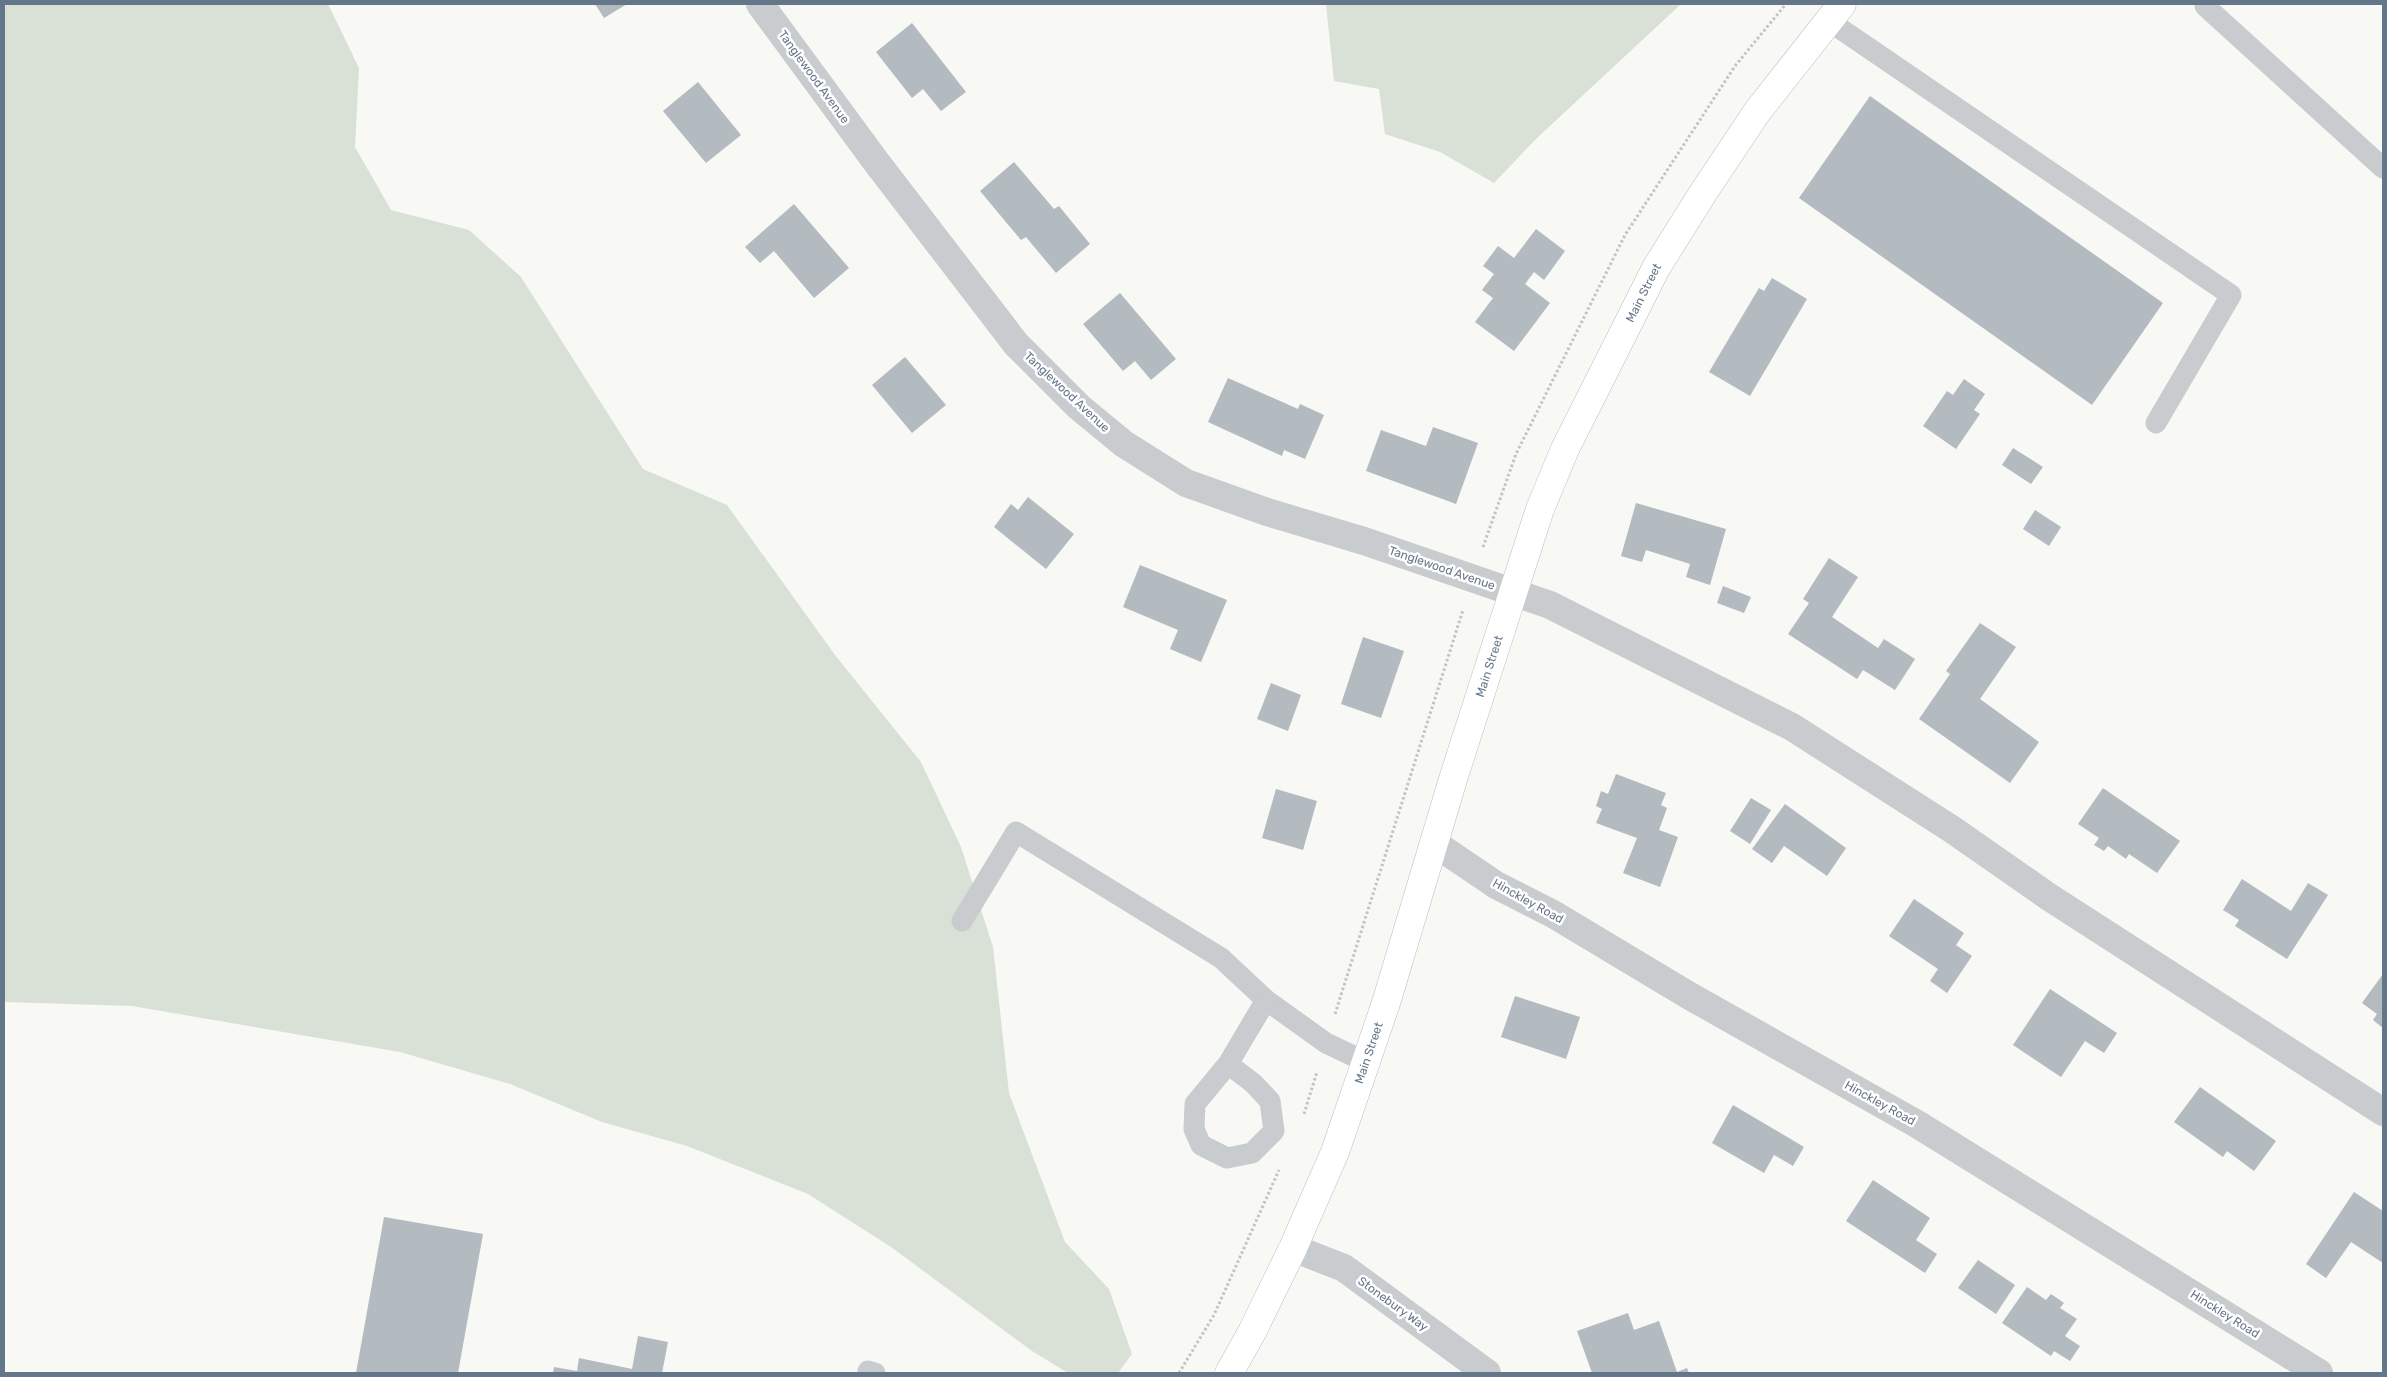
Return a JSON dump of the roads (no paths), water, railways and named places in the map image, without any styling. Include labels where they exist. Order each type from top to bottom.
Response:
[{"type":"main road","name":"Main Street","points":[[1228,1373],[1252,1332],[1293,1248],[1335,1152],[1386,1003],[1434,843],[1540,509],[1565,449],[1656,268],[1757,112],[1836,12]]},
{"type":"street","name":"Tanglewood Avenue","points":[[760,4],[877,163],[1016,344],[1079,407],[1124,444],[1186,483],[1267,512],[1364,541],[1514,592]]},
{"type":"street","points":[[1514,592],[1550,605],[1606,632],[1792,727],[1953,830],[2049,897],[2383,1112]]},
{"type":"street","name":"Hinckley Road","points":[[1434,843],[1496,885],[1553,914],[1688,995],[1917,1124],[2319,1373]]},
{"type":"street","name":"Stonebury Way","points":[[1293,1248],[1344,1268],[1487,1373]]},
{"type":"lane","points":[[2205,6],[2383,168]]},
{"type":"lane","points":[[1836,12],[2231,295],[2156,423]]},
{"type":"lane","points":[[962,921],[1016,832],[1221,958],[1266,1000],[1326,1043],[1366,1062]]},
{"type":"lane","points":[[1228,1064],[1266,1000]]}]
